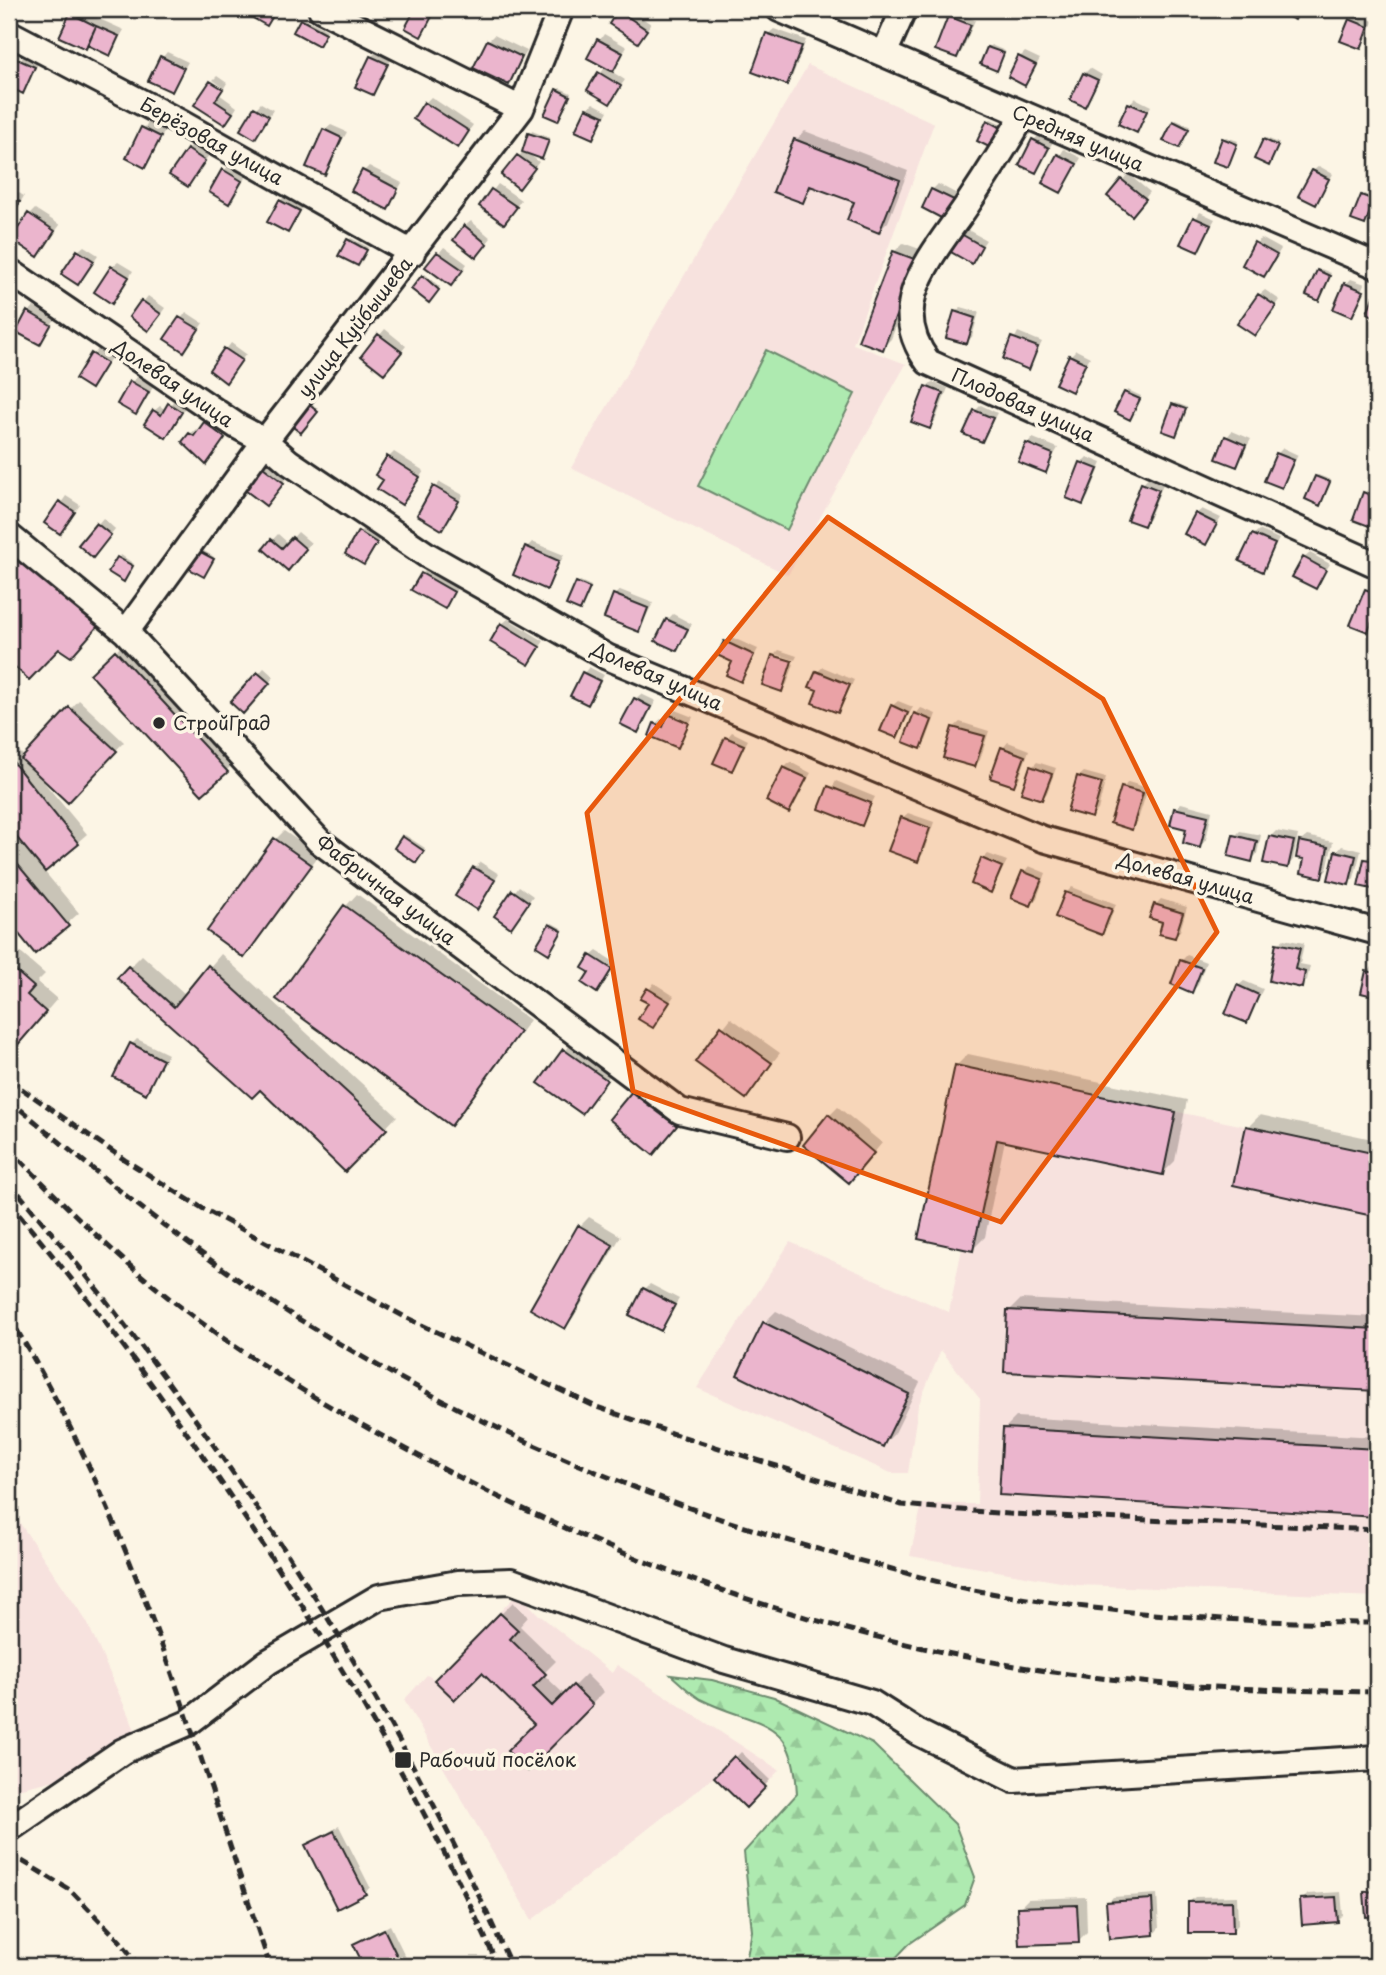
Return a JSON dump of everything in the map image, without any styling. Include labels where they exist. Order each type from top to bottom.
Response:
[{"type":"street","points":[[321,9],[521,109]]},
{"type":"street","name":"улица Куйбышева","points":[[126,632],[265,441],[521,109],[561,9]]},
{"type":"street","name":"Средняя улица","points":[[779,9],[1377,266]]},
{"type":"street","points":[[884,54],[904,9]]},
{"type":"street","name":"Берёзовая улица","points":[[9,33],[181,123],[412,253]]},
{"type":"street","name":"Плодовая улица","points":[[1024,114],[994,165],[939,245],[914,292],[910,325],[918,348],[928,362],[1377,565]]},
{"type":"street","name":"Долевая улица","points":[[9,271],[237,426],[265,441],[289,462],[427,555],[607,657],[1043,839],[1377,932]]},
{"type":"street","name":"Фабричная улица","points":[[9,536],[126,632],[319,841],[680,1111],[787,1137]]},
{"type":"street","points":[[9,1829],[123,1751],[188,1723],[268,1662],[379,1597],[485,1582],[512,1581],[724,1660],[872,1703],[919,1733],[1014,1780],[1377,1758]]},
{"type":"highlighted area","points":[[828,517],[1103,699],[1217,932],[1001,1222],[633,1091],[587,813]]},
{"type":"shaded area","points":[[808,65],[934,123],[853,344],[906,364],[788,575],[571,468]]},
{"type":"shaded area","points":[[955,1065],[1377,1154],[1377,1597],[1078,1585],[910,1556],[922,1504],[977,1504],[980,1399],[941,1350],[918,1406],[908,1473],[891,1473],[697,1388],[790,1242],[949,1312],[962,1248],[918,1239]]},
{"type":"shaded area","points":[[9,1507],[87,1622],[136,1732],[72,1776],[9,1791]]},
{"type":"shaded area","points":[[518,1593],[538,1614],[612,1673],[617,1665],[779,1770],[746,1808],[714,1777],[532,1920],[404,1700],[427,1675],[434,1679]]},
{"type":"green space","points":[[766,350],[855,394],[787,530],[698,486]]},
{"type":"green space","points":[[671,1675],[712,1680],[774,1697],[873,1744],[955,1824],[975,1877],[965,1905],[909,1944],[888,1966],[745,1966],[752,1931],[744,1852],[797,1794],[794,1768],[789,1749],[769,1727],[700,1699]]},
{"type":"building","points":[[250,9],[277,9],[267,26],[246,14]]},
{"type":"building","points":[[415,9],[436,9],[421,37],[405,28]]},
{"type":"building","points":[[1278,9],[1313,9],[1310,15],[1299,10],[1295,20],[1277,12]]},
{"type":"building","points":[[618,10],[647,30],[638,43],[609,24]]},
{"type":"building","points":[[70,13],[96,26],[86,49],[59,37]]},
{"type":"building","points":[[948,16],[971,25],[957,58],[935,50]]},
{"type":"building","points":[[300,19],[326,33],[319,46],[293,32]]},
{"type":"building","points":[[1349,19],[1369,27],[1361,49],[1340,41]]},
{"type":"building","points":[[96,26],[119,36],[110,56],[87,45]]},
{"type":"building","points":[[766,33],[802,46],[787,85],[752,72]]},
{"type":"building","points":[[597,39],[623,53],[613,72],[587,58]]},
{"type":"building","points":[[487,40],[522,57],[509,85],[473,68]]},
{"type":"building","points":[[987,47],[1004,53],[997,71],[980,64]]},
{"type":"building","points":[[160,56],[184,68],[172,92],[148,81]]},
{"type":"building","points":[[370,56],[388,64],[373,95],[355,87]]},
{"type":"building","points":[[1018,56],[1036,65],[1025,86],[1008,77]]},
{"type":"building","points":[[17,59],[35,67],[23,94],[9,87],[9,77]]},
{"type":"building","points":[[598,72],[621,86],[610,104],[587,90]]},
{"type":"building","points":[[1083,73],[1098,80],[1085,107],[1070,100]]},
{"type":"building","points":[[210,81],[223,89],[215,101],[233,113],[225,125],[194,105]]},
{"type":"building","points":[[556,89],[570,96],[558,121],[544,115]]},
{"type":"building","points":[[424,102],[469,131],[458,148],[413,119]]},
{"type":"building","points":[[1128,103],[1147,111],[1137,133],[1118,124]]},
{"type":"building","points":[[254,107],[269,116],[255,139],[240,130]]},
{"type":"building","points":[[586,108],[604,116],[593,139],[575,131]]},
{"type":"building","points":[[987,120],[1002,128],[993,149],[977,141]]},
{"type":"building","points":[[1173,121],[1189,129],[1179,148],[1163,141]]},
{"type":"building","points":[[141,127],[161,137],[145,168],[126,158]]},
{"type":"building","points":[[323,129],[342,138],[325,175],[306,167]]},
{"type":"building","points":[[528,133],[549,140],[542,159],[522,152]]},
{"type":"building","points":[[1222,138],[1237,144],[1228,167],[1213,162]]},
{"type":"building","points":[[794,139],[900,180],[879,233],[847,220],[854,202],[810,186],[803,203],[773,192]]},
{"type":"building","points":[[1032,139],[1049,148],[1036,173],[1019,165]]},
{"type":"building","points":[[1263,139],[1278,146],[1269,166],[1254,159]]},
{"type":"building","points":[[187,149],[205,161],[188,187],[169,175]]},
{"type":"building","points":[[1057,154],[1077,164],[1061,193],[1042,183]]},
{"type":"building","points":[[517,155],[535,168],[519,189],[501,175]]},
{"type":"building","points":[[222,169],[242,181],[229,204],[209,192]]},
{"type":"building","points":[[362,170],[398,189],[388,210],[351,191]]},
{"type":"building","points":[[1312,170],[1329,179],[1316,205],[1298,196]]},
{"type":"building","points":[[1121,179],[1146,199],[1132,216],[1107,196]]},
{"type":"building","points":[[491,189],[517,207],[504,224],[479,206]]},
{"type":"building","points":[[931,189],[954,200],[945,220],[922,208]]},
{"type":"building","points":[[1361,195],[1374,200],[1365,225],[1351,220]]},
{"type":"building","points":[[9,196],[20,202],[9,221]]},
{"type":"building","points":[[279,200],[300,211],[288,233],[267,222]]},
{"type":"building","points":[[28,213],[55,231],[38,257],[11,239]]},
{"type":"building","points":[[1193,217],[1211,225],[1198,252],[1180,244]]},
{"type":"building","points":[[464,225],[487,244],[476,258],[453,240]]},
{"type":"building","points":[[961,234],[982,246],[972,264],[951,252]]},
{"type":"building","points":[[347,239],[367,250],[358,266],[338,256]]},
{"type":"building","points":[[1254,242],[1277,255],[1264,277],[1242,265]]},
{"type":"building","points":[[77,250],[94,261],[78,285],[61,274]]},
{"type":"building","points":[[893,251],[917,260],[883,350],[858,341]]},
{"type":"building","points":[[437,252],[463,270],[451,286],[425,267]]},
{"type":"building","points":[[111,266],[129,277],[112,304],[94,292]]},
{"type":"building","points":[[1317,270],[1330,276],[1319,301],[1306,295]]},
{"type":"building","points":[[422,275],[439,290],[429,303],[411,289]]},
{"type":"building","points":[[1344,283],[1364,291],[1352,317],[1333,309]]},
{"type":"building","points":[[1258,294],[1276,306],[1255,336],[1237,324]]},
{"type":"building","points":[[1373,297],[1377,299],[1377,318],[1367,313]]},
{"type":"building","points":[[141,300],[161,314],[148,331],[129,317]]},
{"type":"building","points":[[27,311],[51,325],[40,345],[16,332]]},
{"type":"building","points":[[954,311],[975,318],[967,344],[946,338]]},
{"type":"building","points":[[179,317],[199,329],[184,352],[164,339]]},
{"type":"building","points":[[378,334],[402,352],[384,374],[361,356]]},
{"type":"building","points":[[1011,337],[1038,347],[1029,370],[1003,359]]},
{"type":"building","points":[[224,348],[242,360],[226,383],[209,370]]},
{"type":"building","points":[[91,353],[107,363],[91,389],[75,379]]},
{"type":"building","points":[[1069,355],[1086,363],[1072,392],[1055,384]]},
{"type":"building","points":[[130,381],[149,392],[136,415],[117,404]]},
{"type":"building","points":[[925,386],[943,393],[930,429],[911,422]]},
{"type":"building","points":[[1124,392],[1140,399],[1130,420],[1114,412]]},
{"type":"building","points":[[306,402],[318,412],[301,433],[289,424]]},
{"type":"building","points":[[168,403],[182,412],[166,438],[144,424],[153,410],[161,415]]},
{"type":"building","points":[[1172,404],[1186,409],[1176,436],[1162,431]]},
{"type":"building","points":[[974,410],[993,418],[982,442],[963,434]]},
{"type":"building","points":[[204,422],[225,438],[206,465],[182,442],[189,433],[194,436]]},
{"type":"building","points":[[1225,436],[1246,445],[1237,467],[1216,459]]},
{"type":"building","points":[[1026,443],[1053,454],[1046,473],[1018,462]]},
{"type":"building","points":[[1276,453],[1294,460],[1282,488],[1264,481]]},
{"type":"building","points":[[387,456],[420,477],[402,505],[377,489],[383,480],[375,475]]},
{"type":"building","points":[[1080,462],[1098,469],[1083,505],[1066,498]]},
{"type":"building","points":[[259,464],[284,483],[266,506],[241,487]]},
{"type":"building","points":[[1315,476],[1330,482],[1320,506],[1305,499]]},
{"type":"building","points":[[1141,483],[1159,490],[1144,526],[1127,520]]},
{"type":"building","points":[[433,486],[459,501],[442,530],[417,515]]},
{"type":"building","points":[[1363,492],[1377,498],[1369,526],[1353,520]]},
{"type":"building","points":[[59,501],[75,512],[60,534],[44,523]]},
{"type":"building","points":[[1195,513],[1217,524],[1206,545],[1184,534]]},
{"type":"building","points":[[96,523],[111,535],[93,558],[78,545]]},
{"type":"building","points":[[358,531],[377,543],[364,565],[345,554]]},
{"type":"building","points":[[1252,534],[1275,544],[1263,572],[1239,561]]},
{"type":"building","points":[[292,537],[306,549],[288,571],[263,549],[271,539],[282,548]]},
{"type":"building","points":[[525,546],[559,561],[547,590],[513,575]]},
{"type":"building","points":[[195,549],[214,559],[204,577],[186,567]]},
{"type":"building","points":[[20,555],[98,626],[71,657],[59,649],[29,680],[11,663],[9,666],[9,572]]},
{"type":"building","points":[[117,557],[133,566],[124,582],[108,572]]},
{"type":"building","points":[[1303,557],[1326,570],[1316,589],[1292,577]]},
{"type":"building","points":[[421,573],[454,592],[445,609],[411,590]]},
{"type":"building","points":[[576,582],[590,588],[580,611],[566,605]]},
{"type":"building","points":[[1365,589],[1377,594],[1377,608],[1368,632],[1350,625]]},
{"type":"building","points":[[613,594],[648,608],[639,632],[604,618]]},
{"type":"building","points":[[666,619],[688,629],[677,651],[655,641]]},
{"type":"building","points":[[501,623],[540,647],[529,665],[490,642]]},
{"type":"building","points":[[724,641],[754,655],[741,682],[726,675],[732,662],[717,655]]},
{"type":"building","name":"СтройГрад","points":[[115,650],[228,772],[202,795],[90,674]]},
{"type":"building","points":[[772,655],[792,661],[782,692],[762,685]]},
{"type":"building","points":[[816,671],[850,685],[838,713],[812,703],[817,690],[809,687]]},
{"type":"building","points":[[257,672],[270,683],[243,714],[230,702]]},
{"type":"building","points":[[582,672],[600,681],[588,705],[570,696]]},
{"type":"building","points":[[634,698],[651,707],[638,733],[620,724]]},
{"type":"building","points":[[891,705],[908,713],[897,738],[880,731]]},
{"type":"building","points":[[69,707],[117,751],[68,803],[21,759]]},
{"type":"building","points":[[914,713],[932,720],[921,749],[903,742]]},
{"type":"building","points":[[668,714],[689,723],[678,748],[649,736],[654,723],[663,727]]},
{"type":"building","points":[[952,727],[985,736],[975,767],[943,758]]},
{"type":"building","points":[[725,737],[744,745],[732,771],[713,763]]},
{"type":"building","points":[[1001,747],[1025,756],[1014,786],[990,778]]},
{"type":"building","points":[[9,757],[79,844],[45,872],[9,828]]},
{"type":"building","points":[[1030,766],[1052,774],[1042,800],[1021,793]]},
{"type":"building","points":[[783,767],[807,778],[789,813],[766,801]]},
{"type":"building","points":[[1077,776],[1102,783],[1092,818],[1067,811]]},
{"type":"building","points":[[828,786],[871,803],[862,826],[819,809]]},
{"type":"building","points":[[1121,787],[1143,793],[1132,830],[1110,823]]},
{"type":"building","points":[[1174,808],[1208,816],[1200,848],[1183,843],[1186,829],[1170,825]]},
{"type":"building","points":[[901,817],[930,828],[918,862],[888,851]]},
{"type":"building","points":[[1233,835],[1257,841],[1252,862],[1228,856]]},
{"type":"building","points":[[402,836],[424,851],[416,863],[394,848]]},
{"type":"building","points":[[1269,836],[1294,841],[1288,868],[1263,863]]},
{"type":"building","points":[[274,838],[312,865],[244,958],[207,931]]},
{"type":"building","points":[[1299,841],[1328,847],[1322,878],[1301,873],[1304,859],[1296,858]]},
{"type":"building","points":[[1335,851],[1356,856],[1349,885],[1328,880]]},
{"type":"building","points":[[9,854],[69,926],[35,954],[9,922]]},
{"type":"building","points":[[981,858],[1002,867],[991,893],[971,884]]},
{"type":"building","points":[[1364,859],[1377,861],[1377,890],[1358,886]]},
{"type":"building","points":[[473,867],[495,880],[477,910],[455,896]]},
{"type":"building","points":[[1022,871],[1042,879],[1031,906],[1011,898]]},
{"type":"building","points":[[512,890],[529,902],[511,928],[494,916]]},
{"type":"building","points":[[1065,892],[1112,909],[1102,935],[1055,917]]},
{"type":"building","points":[[1154,904],[1183,913],[1175,938],[1159,934],[1162,922],[1149,918]]},
{"type":"building","points":[[344,905],[520,1032],[451,1126],[276,999]]},
{"type":"building","points":[[549,924],[562,931],[549,954],[536,946]]},
{"type":"building","points":[[1276,943],[1300,948],[1295,969],[1305,972],[1302,988],[1269,981]]},
{"type":"building","points":[[590,955],[612,969],[597,993],[582,983],[589,972],[582,968]]},
{"type":"building","points":[[1180,960],[1202,968],[1192,993],[1171,984]]},
{"type":"building","points":[[9,965],[34,987],[27,995],[46,1012],[9,1055]]},
{"type":"building","points":[[208,965],[387,1129],[345,1172],[260,1090],[252,1098],[117,978],[128,966],[174,1007]]},
{"type":"building","points":[[1366,971],[1377,973],[1377,997],[1361,993]]},
{"type":"building","points":[[1237,985],[1259,995],[1247,1023],[1225,1014]]},
{"type":"building","points":[[647,988],[670,1002],[653,1028],[638,1019],[648,1003],[640,999]]},
{"type":"building","points":[[721,1026],[772,1063],[746,1099],[695,1062]]},
{"type":"building","points":[[130,1043],[163,1060],[146,1094],[113,1077]]},
{"type":"building","points":[[563,1049],[607,1080],[582,1114],[538,1083]]},
{"type":"building","points":[[955,1065],[1176,1112],[1163,1175],[997,1140],[973,1251],[918,1239]]},
{"type":"building","points":[[633,1090],[677,1126],[653,1155],[609,1119]]},
{"type":"building","points":[[828,1114],[874,1153],[849,1183],[803,1145]]},
{"type":"building","points":[[1246,1126],[1377,1154],[1377,1217],[1233,1185]]},
{"type":"building","points":[[578,1225],[613,1245],[565,1329],[530,1309]]},
{"type":"building","points":[[643,1288],[675,1305],[661,1331],[629,1315]]},
{"type":"building","points":[[1007,1310],[1377,1329],[1377,1391],[1004,1372]]},
{"type":"building","points":[[763,1322],[909,1394],[883,1447],[737,1375]]},
{"type":"building","points":[[1003,1428],[1377,1449],[1377,1517],[999,1495]]},
{"type":"building","points":[[500,1613],[518,1630],[510,1639],[546,1674],[533,1687],[552,1706],[573,1685],[593,1705],[528,1771],[507,1751],[534,1724],[482,1673],[455,1700],[434,1680]]},
{"type":"building","points":[[734,1756],[766,1787],[746,1808],[714,1777]]},
{"type":"building","points":[[334,1831],[366,1894],[337,1909],[305,1845]]},
{"type":"building","points":[[1377,1891],[1377,1916],[1366,1917],[1364,1892]]},
{"type":"building","points":[[1336,1897],[1338,1922],[1302,1925],[1300,1899]]},
{"type":"building","points":[[1152,1899],[1154,1935],[1109,1939],[1106,1902]]},
{"type":"building","points":[[1232,1901],[1233,1933],[1188,1933],[1188,1902]]},
{"type":"building","points":[[1077,1905],[1079,1943],[1019,1945],[1017,1907]]},
{"type":"building","points":[[384,1929],[402,1966],[364,1966],[353,1944]]},
{"type":"railway","points":[[9,1080],[125,1160],[202,1208],[405,1317],[594,1406],[674,1434],[902,1505],[1009,1514],[1377,1530]]},
{"type":"railway","points":[[9,1100],[185,1241],[297,1318],[435,1397],[577,1464],[650,1493],[800,1544],[979,1591],[1128,1612],[1277,1621],[1377,1623]]},
{"type":"railway","points":[[9,1149],[135,1270],[237,1348],[384,1437],[493,1494],[640,1560],[792,1613],[870,1635],[1028,1668],[1158,1683],[1246,1689],[1377,1692]]},
{"type":"railway","points":[[9,1182],[155,1364],[288,1556],[350,1655],[408,1757],[462,1860],[511,1966]]},
{"type":"railway","points":[[9,1203],[137,1364],[289,1585],[355,1691],[416,1799],[498,1966]]},
{"type":"railway","points":[[9,1317],[52,1393],[91,1471],[126,1552],[187,1716],[270,1966]]},
{"type":"railway","points":[[9,1853],[70,1890],[120,1941],[139,1966]]},
{"type":"place","name":"СтройГрад","points":[[159,723]]},
{"type":"place","name":"Рабочий посёлок","points":[[403,1760]]}]
